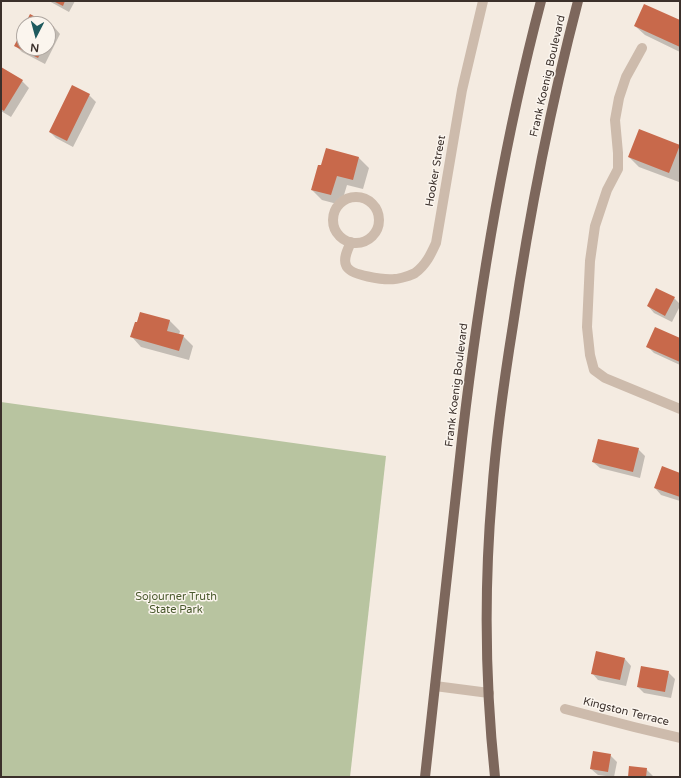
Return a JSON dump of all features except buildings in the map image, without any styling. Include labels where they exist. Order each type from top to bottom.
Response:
[{"type":"main road","name":"Frank Koenig Boulevard","points":[[425,777],[466,397],[484,276],[516,104],[541,1]]},
{"type":"main road","name":"Frank Koenig Boulevard","points":[[495,777],[490,717],[487,631],[492,493],[503,393],[529,222],[551,112],[578,1]]},
{"type":"street","name":"Hooker Street","points":[[351,242],[346,255],[346,265],[349,270],[369,277],[395,279],[414,274],[428,260],[436,242],[462,90],[483,1]]},
{"type":"street","points":[[642,48],[626,77],[614,120],[618,153],[618,169],[607,190],[595,226],[590,261],[587,327],[590,355],[594,370],[605,378],[680,410]]},
{"type":"street","points":[[349,198],[363,198],[369,201],[378,212],[378,226],[376,232],[365,241],[351,242],[344,239],[335,228],[334,214],[337,207],[349,198]]},
{"type":"street","points":[[435,686],[489,693]]},
{"type":"street","name":"Kingston Terrace","points":[[565,709],[680,738]]},
{"type":"green space","name":"Sojourner Truth State Park","points":[[1,402],[386,456],[350,777],[1,777]]}]
